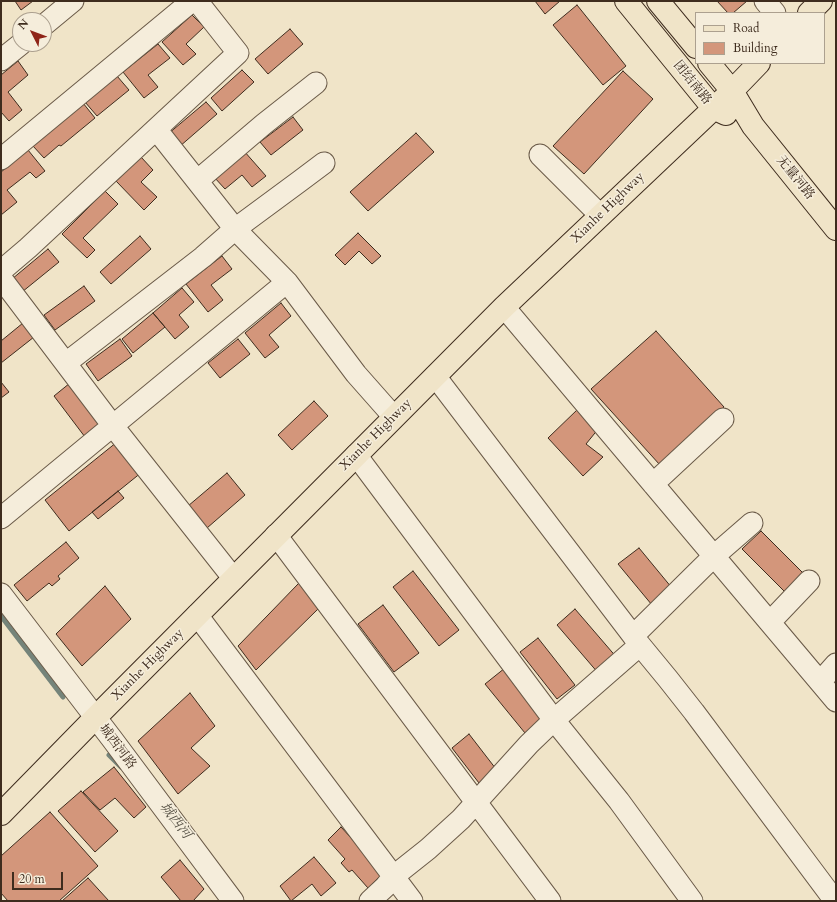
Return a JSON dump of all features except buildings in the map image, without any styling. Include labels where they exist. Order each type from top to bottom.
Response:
[{"type":"main road","name":"团结南路","points":[[626,1],[713,108],[753,126]]},
{"type":"main road","name":"团结南路","points":[[658,1],[695,46]]},
{"type":"main road","points":[[810,12],[821,1]]},
{"type":"main road","name":"团结南路","points":[[710,64],[732,91],[753,126]]},
{"type":"main road","name":"Xianhe Highway","points":[[1,814],[276,535],[504,307],[732,91],[758,64]]},
{"type":"main road","name":"无量河路","points":[[753,126],[836,229]]},
{"type":"street","points":[[52,19],[74,1]]},
{"type":"street","points":[[1,159],[192,1]]},
{"type":"street","points":[[198,1],[238,53],[2,270],[66,363],[113,426],[234,578]]},
{"type":"street","points":[[765,1],[774,12]]},
{"type":"street","points":[[1,60],[12,51]]},
{"type":"street","points":[[197,181],[264,124],[316,83]]},
{"type":"street","points":[[156,129],[235,229],[287,282],[356,374],[394,417]]},
{"type":"street","points":[[540,155],[600,215]]},
{"type":"street","points":[[66,363],[203,257],[235,229],[324,163]]},
{"type":"street","points":[[1,518],[287,282]]},
{"type":"street","points":[[504,307],[836,701]]},
{"type":"street","points":[[435,376],[694,712],[835,901]]},
{"type":"street","points":[[653,484],[723,419]]},
{"type":"street","points":[[356,455],[554,720],[619,801],[692,901]]},
{"type":"street","points":[[370,901],[394,876],[428,849],[461,819],[529,744],[637,640],[714,556],[752,523]]},
{"type":"street","points":[[276,535],[550,901]]},
{"type":"street","points":[[770,622],[809,581]]},
{"type":"street","name":"城西河路","points":[[1,594],[233,901]]},
{"type":"street","points":[[197,615],[412,901]]},
{"type":"street","points":[[820,682],[836,664]]},
{"type":"waterway","name":"城西河","points":[[1,616],[63,697]]},
{"type":"waterway","name":"城西河","points":[[109,755],[121,767]]}]
